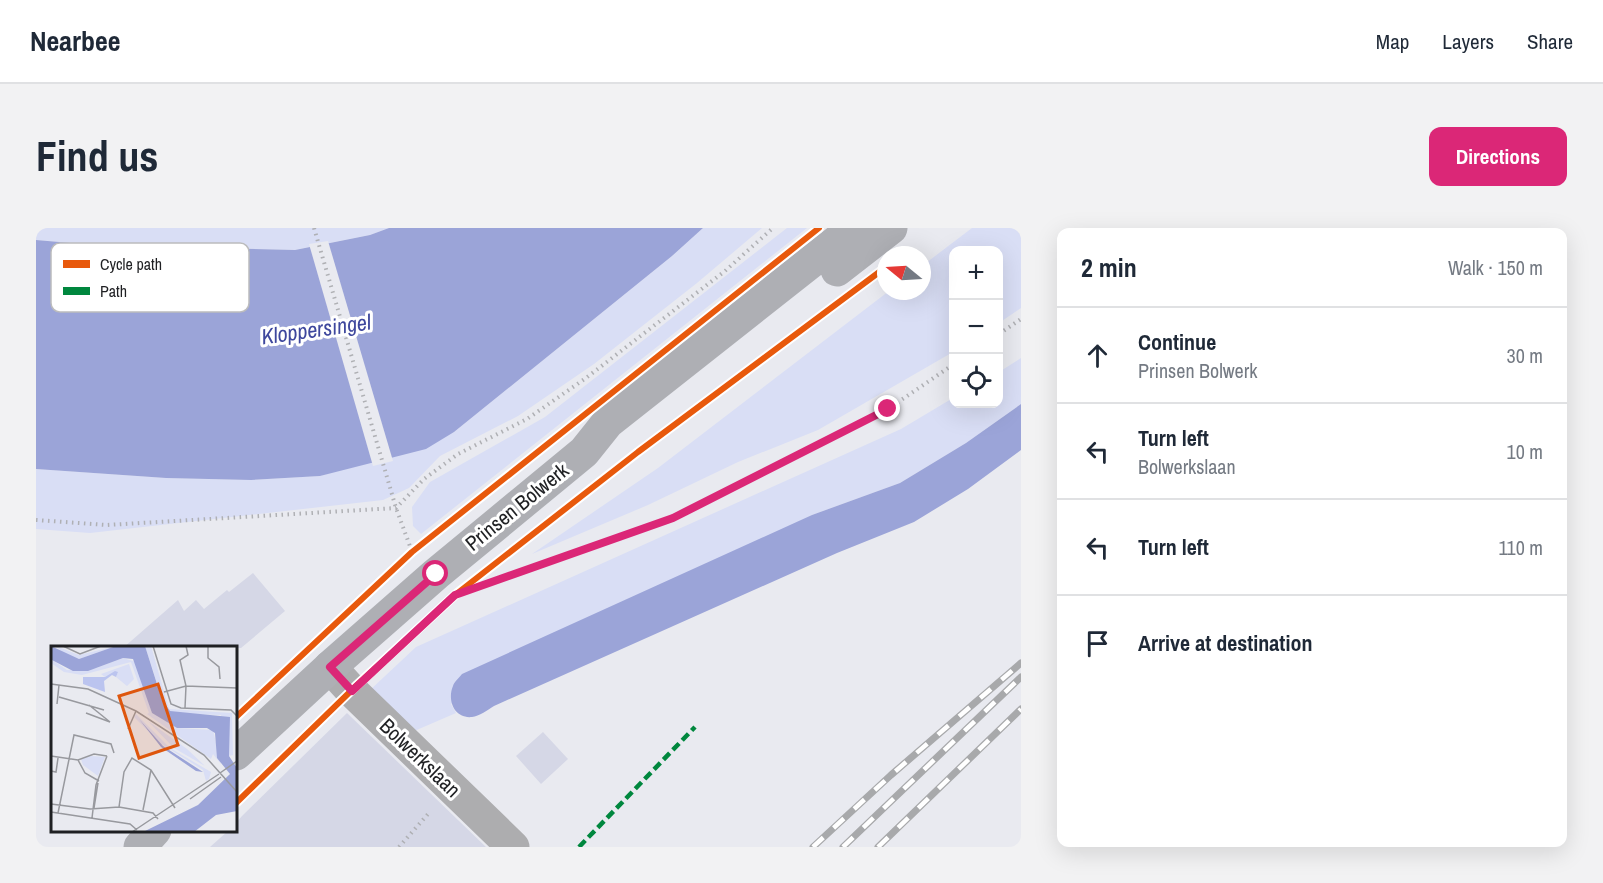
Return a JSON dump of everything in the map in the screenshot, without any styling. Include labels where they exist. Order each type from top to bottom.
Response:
[{"type":"main road","name":"Prinsen Bolwerk","points":[[237,753],[436,574],[584,452],[608,422],[855,228]]},
{"type":"main road","name":"Prinsen Bolwerk","points":[[584,452],[622,437],[891,228]]},
{"type":"main road","points":[[140,847],[154,832]]},
{"type":"street","name":"Bolwerkslaan","points":[[330,667],[513,847]]},
{"type":"path","points":[[314,228],[396,508]]},
{"type":"path","points":[[36,520],[107,525],[396,508],[424,479],[458,454],[528,419],[586,378],[725,271],[773,228]]},
{"type":"path","points":[[1003,331],[1021,319]]},
{"type":"path","points":[[477,587],[673,518],[888,409],[949,367]]},
{"type":"path","points":[[404,560],[422,544]]},
{"type":"path","points":[[399,847],[451,787]]},
{"type":"shaded area","points":[[36,228],[389,228],[370,235],[295,250],[249,249],[249,243],[71,243],[36,240]]},
{"type":"shaded area","points":[[703,228],[762,228],[697,283],[594,364],[518,416],[440,456],[409,488],[383,500],[90,533],[36,529],[36,469],[166,478],[251,480],[320,476],[454,432],[672,256]]},
{"type":"shaded area","points":[[787,228],[807,228],[421,534],[413,526],[412,507],[430,482],[545,417]]},
{"type":"shaded area","points":[[972,228],[1021,228],[1021,308],[1003,320],[1003,246],[949,246],[949,354],[818,430],[738,462],[648,505],[532,554],[658,468],[877,300],[931,300],[931,259]]},
{"type":"shaded area","points":[[1021,358],[1021,404],[966,443],[900,483],[812,515],[451,704],[456,713],[412,732],[369,691],[416,647],[901,429],[949,400],[949,408],[1003,408],[1003,369]]},
{"type":"water","name":"Kloppersingel","points":[[389,228],[703,228],[672,256],[454,432],[426,449],[320,476],[251,480],[166,478],[36,469],[36,240],[71,243],[51,243],[51,312],[249,312],[249,249],[295,250],[370,235]]},
{"type":"water","points":[[1021,404],[1021,450],[968,489],[914,522],[837,553],[494,706],[483,713],[466,717],[456,712],[451,691],[454,683],[462,674],[812,515],[900,483],[966,443]]},
{"type":"pier","points":[[328,241],[393,461],[373,466],[309,244]]},
{"type":"building","points":[[253,573],[285,611],[241,648],[237,646],[125,646],[178,600],[184,611],[196,600],[204,609],[227,590],[229,592]]},
{"type":"building","points":[[347,713],[486,847],[210,847],[227,832],[237,832],[237,822]]},
{"type":"building","points":[[543,732],[568,759],[541,784],[516,756]]},
{"type":"railway","points":[[813,847],[891,775],[1021,663]]},
{"type":"railway","points":[[843,847],[1021,677]]},
{"type":"railway","points":[[878,847],[1021,709]]},
{"type":"marked path","points":[[579,847],[695,727]]},
{"type":"cycle path","points":[[237,716],[412,552],[819,228]]},
{"type":"cycle path","points":[[237,802],[356,686],[455,595],[638,452],[877,274]]},
{"type":"route","points":[[436,574],[330,667],[352,691],[455,595],[673,518],[888,409]]}]
